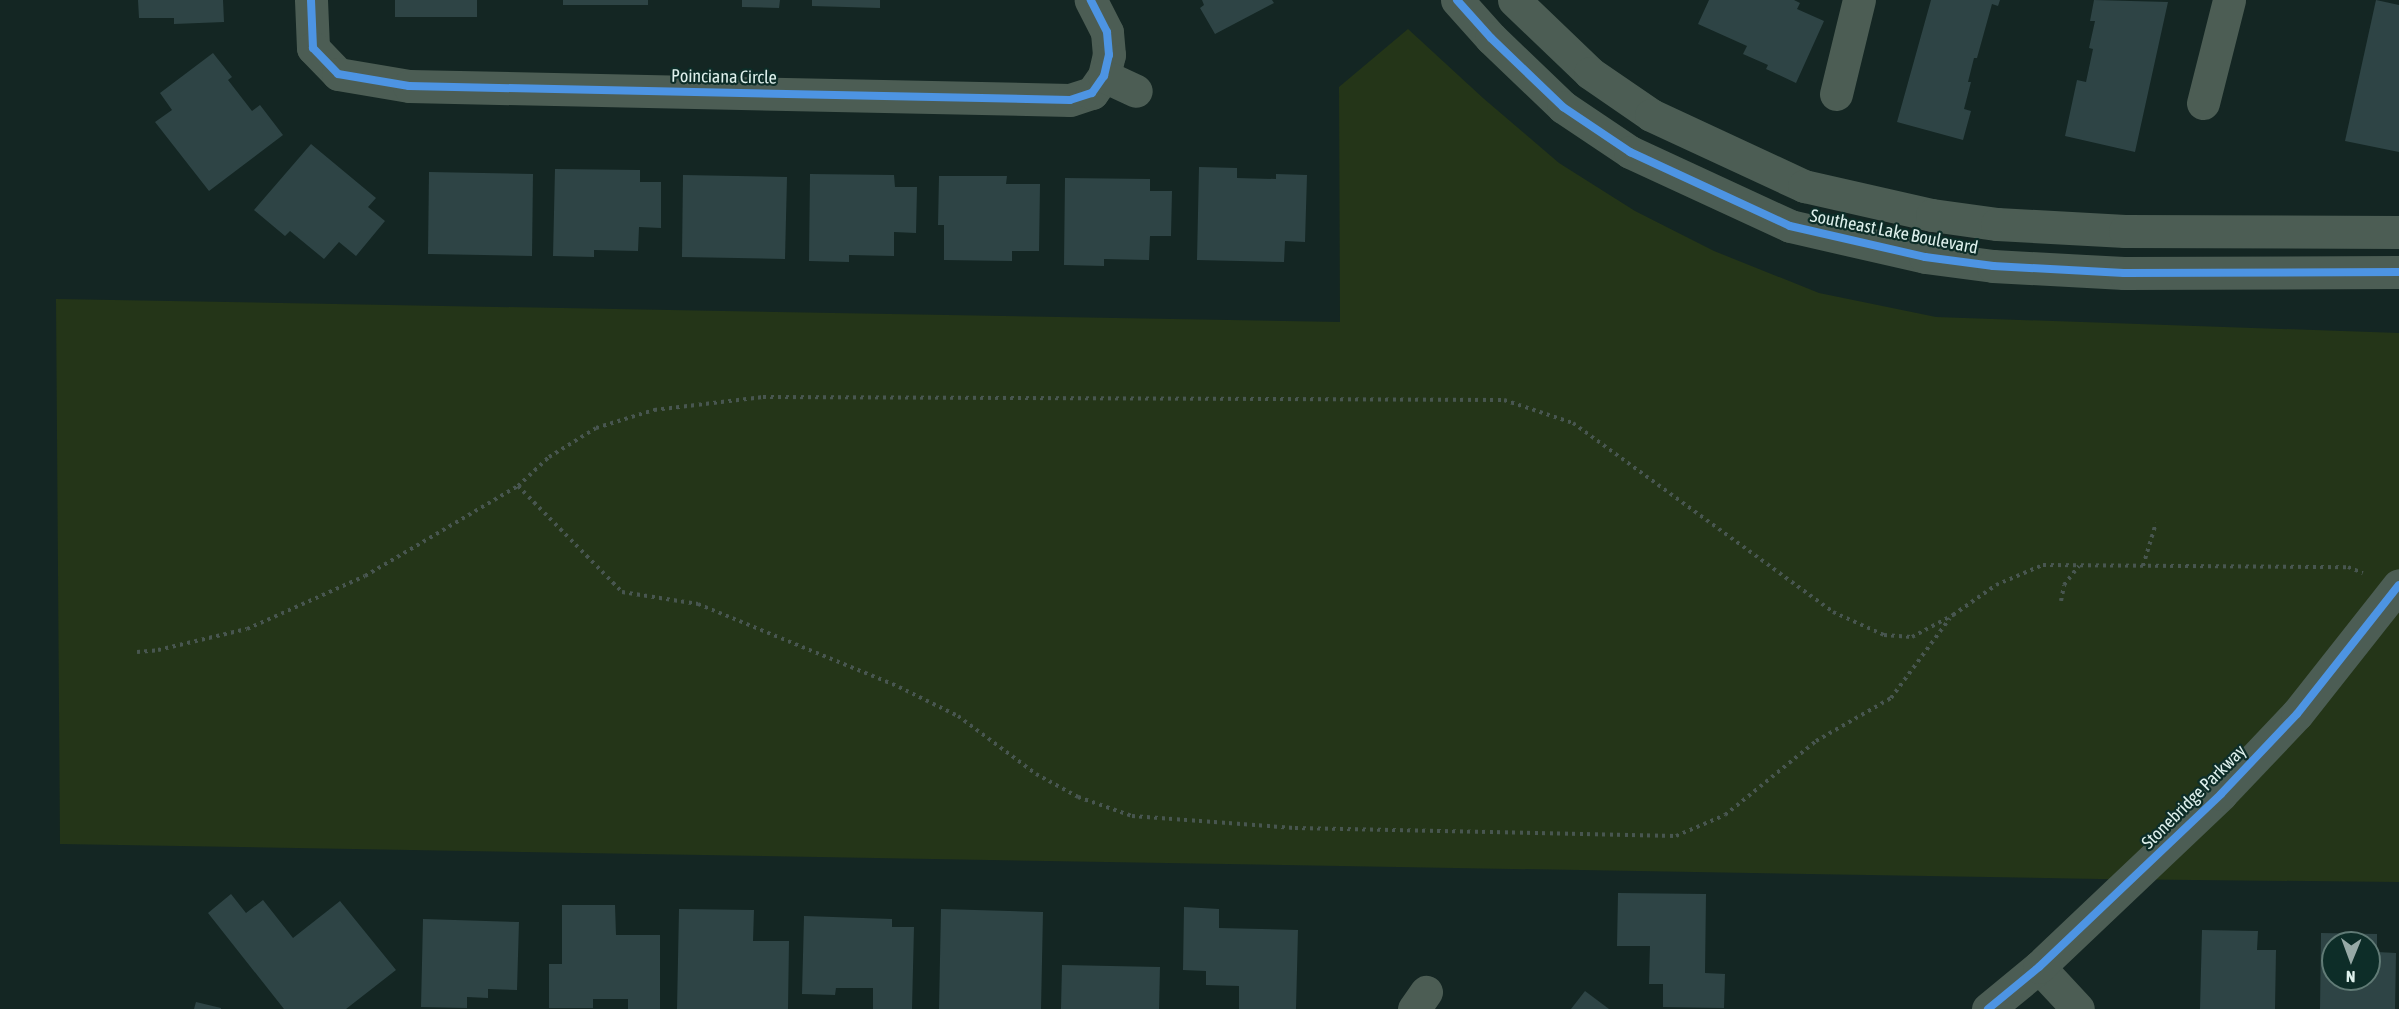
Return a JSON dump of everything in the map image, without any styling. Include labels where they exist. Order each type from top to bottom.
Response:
[{"type":"street","name":"Poinciana Circle","points":[[311,0],[313,48],[338,74],[409,86],[1071,100],[1092,93],[1104,76]]},
{"type":"street","points":[[1091,0],[1107,32],[1109,55],[1104,76],[1136,91]]},
{"type":"street","name":"Southeast Lake Boulevard","points":[[1457,0],[1491,38],[1563,107],[1630,152],[1790,226],[1925,257],[1993,266],[2124,273],[2399,272]]},
{"type":"street","name":"Southeast Lake Boulevard","points":[[1514,0],[1590,73],[1651,115],[1804,186],[1932,215],[1997,224],[2125,231],[2399,232]]},
{"type":"street","points":[[1836,94],[1859,0]]},
{"type":"street","points":[[2203,103],[2229,0]]},
{"type":"street","name":"Stonebridge Parkway","points":[[1988,1009],[2039,967],[2221,794],[2282,730],[2364,632],[2399,585]]},
{"type":"street","points":[[2039,967],[2078,1009]]},
{"type":"path","points":[[137,652],[158,650],[247,629],[365,576],[518,486],[549,457],[596,428],[654,410],[763,397],[1504,400],[1573,423],[1833,612],[1884,635],[1912,637],[1953,615],[1996,585],[2043,565],[2348,567]]},
{"type":"path","points":[[518,486],[622,592],[698,604],[899,687],[958,716],[1036,774],[1078,797],[1132,816],[1294,828],[1676,836],[1725,815],[1816,741],[1892,698],[1953,615]]},
{"type":"path","points":[[2143,566],[2156,523]]},
{"type":"path","points":[[2061,601],[2064,585],[2079,565]]},
{"type":"green space","points":[[1408,29],[1483,98],[1559,163],[1635,211],[1714,251],[1819,293],[1936,317],[2399,333],[2399,882],[2100,879],[60,844],[56,299],[1340,322],[1339,87]]},
{"type":"building","points":[[138,0],[223,0],[224,22],[174,24],[174,18],[139,18]]},
{"type":"building","points":[[395,0],[477,0],[477,17],[395,17]]},
{"type":"building","points":[[563,0],[648,0],[648,5],[563,5]]},
{"type":"building","points":[[742,0],[780,0],[779,8],[742,7]]},
{"type":"building","points":[[812,0],[880,0],[880,8],[812,6]]},
{"type":"building","points":[[1202,0],[1272,0],[1274,3],[1215,34],[1200,8],[1204,5]]},
{"type":"building","points":[[1709,0],[1794,0],[1800,3],[1797,9],[1824,21],[1796,83],[1766,69],[1768,65],[1743,54],[1747,46],[1698,24]]},
{"type":"building","points":[[1931,0],[2000,0],[1998,6],[1992,4],[1977,58],[1974,58],[1964,109],[1971,111],[1963,140],[1897,122]]},
{"type":"building","points":[[2094,0],[2168,2],[2135,152],[2065,136],[2077,80],[2086,82],[2093,49],[2089,48],[2095,21],[2090,21]]},
{"type":"building","points":[[2376,0],[2399,5],[2399,152],[2345,141]]},
{"type":"building","points":[[213,53],[232,77],[228,80],[252,111],[260,105],[283,135],[209,191],[155,122],[172,110],[160,93]]},
{"type":"building","points":[[311,144],[376,198],[368,207],[385,221],[356,256],[339,242],[324,259],[290,231],[285,236],[254,210]]},
{"type":"building","points":[[1199,167],[1237,168],[1237,178],[1276,179],[1276,174],[1307,175],[1305,242],[1285,241],[1284,262],[1197,260]]},
{"type":"building","points":[[555,169],[640,170],[640,182],[661,182],[661,228],[639,227],[638,251],[594,250],[594,257],[553,256]]},
{"type":"building","points":[[429,172],[533,174],[532,256],[428,254]]},
{"type":"building","points":[[810,174],[894,175],[895,187],[917,187],[916,233],[894,232],[894,256],[849,255],[849,262],[809,261]]},
{"type":"building","points":[[683,175],[787,177],[785,259],[682,257]]},
{"type":"building","points":[[939,176],[1007,176],[1006,184],[1040,184],[1039,251],[1012,251],[1012,261],[944,260],[944,225],[938,225]]},
{"type":"building","points":[[1065,178],[1150,179],[1150,191],[1172,191],[1171,236],[1150,236],[1149,260],[1104,259],[1104,266],[1064,265]]},
{"type":"building","points":[[1618,893],[1706,894],[1705,973],[1725,974],[1724,1008],[1663,1007],[1663,984],[1649,984],[1650,946],[1617,946]]},
{"type":"building","points":[[231,894],[246,913],[263,900],[293,938],[340,901],[396,970],[346,1009],[284,1009],[208,913]]},
{"type":"building","points":[[562,905],[615,905],[616,935],[660,935],[660,1009],[628,1009],[628,999],[593,999],[593,1008],[549,1008],[549,964],[562,964]]},
{"type":"building","points":[[1184,907],[1219,909],[1219,928],[1298,930],[1296,1009],[1239,1009],[1239,986],[1206,985],[1206,971],[1183,970]]},
{"type":"building","points":[[679,909],[754,910],[753,941],[789,941],[788,1009],[677,1009]]},
{"type":"building","points":[[941,909],[1043,912],[1041,1009],[939,1009]]},
{"type":"building","points":[[804,916],[892,919],[892,927],[914,927],[912,1009],[873,1009],[873,988],[836,988],[835,995],[802,994]]},
{"type":"building","points":[[423,919],[519,922],[517,990],[488,989],[488,998],[467,997],[467,1008],[421,1007]]},
{"type":"building","points":[[2202,930],[2258,931],[2257,950],[2276,950],[2275,1009],[2200,1009]]},
{"type":"building","points":[[2321,933],[2321,991],[2381,991],[2381,952],[2396,953],[2395,1009],[2320,1009]]},
{"type":"building","points":[[1062,965],[1160,967],[1159,1009],[1061,1009]]},
{"type":"building","points":[[1585,991],[1609,1009],[1571,1009]]},
{"type":"building","points":[[196,1002],[221,1008],[221,1009],[194,1009]]},
{"type":"cycle path","points":[[311,0],[313,48],[338,74],[409,86],[1070,100],[1092,93],[1104,76],[1109,55],[1107,32],[1091,0]]},
{"type":"cycle path","points":[[1457,0],[1491,38],[1563,107],[1630,152],[1790,226],[1925,257],[1993,266],[2124,273],[2399,272]]},
{"type":"cycle path","points":[[1988,1009],[2039,967],[2221,794],[2297,714],[2399,585]]}]
